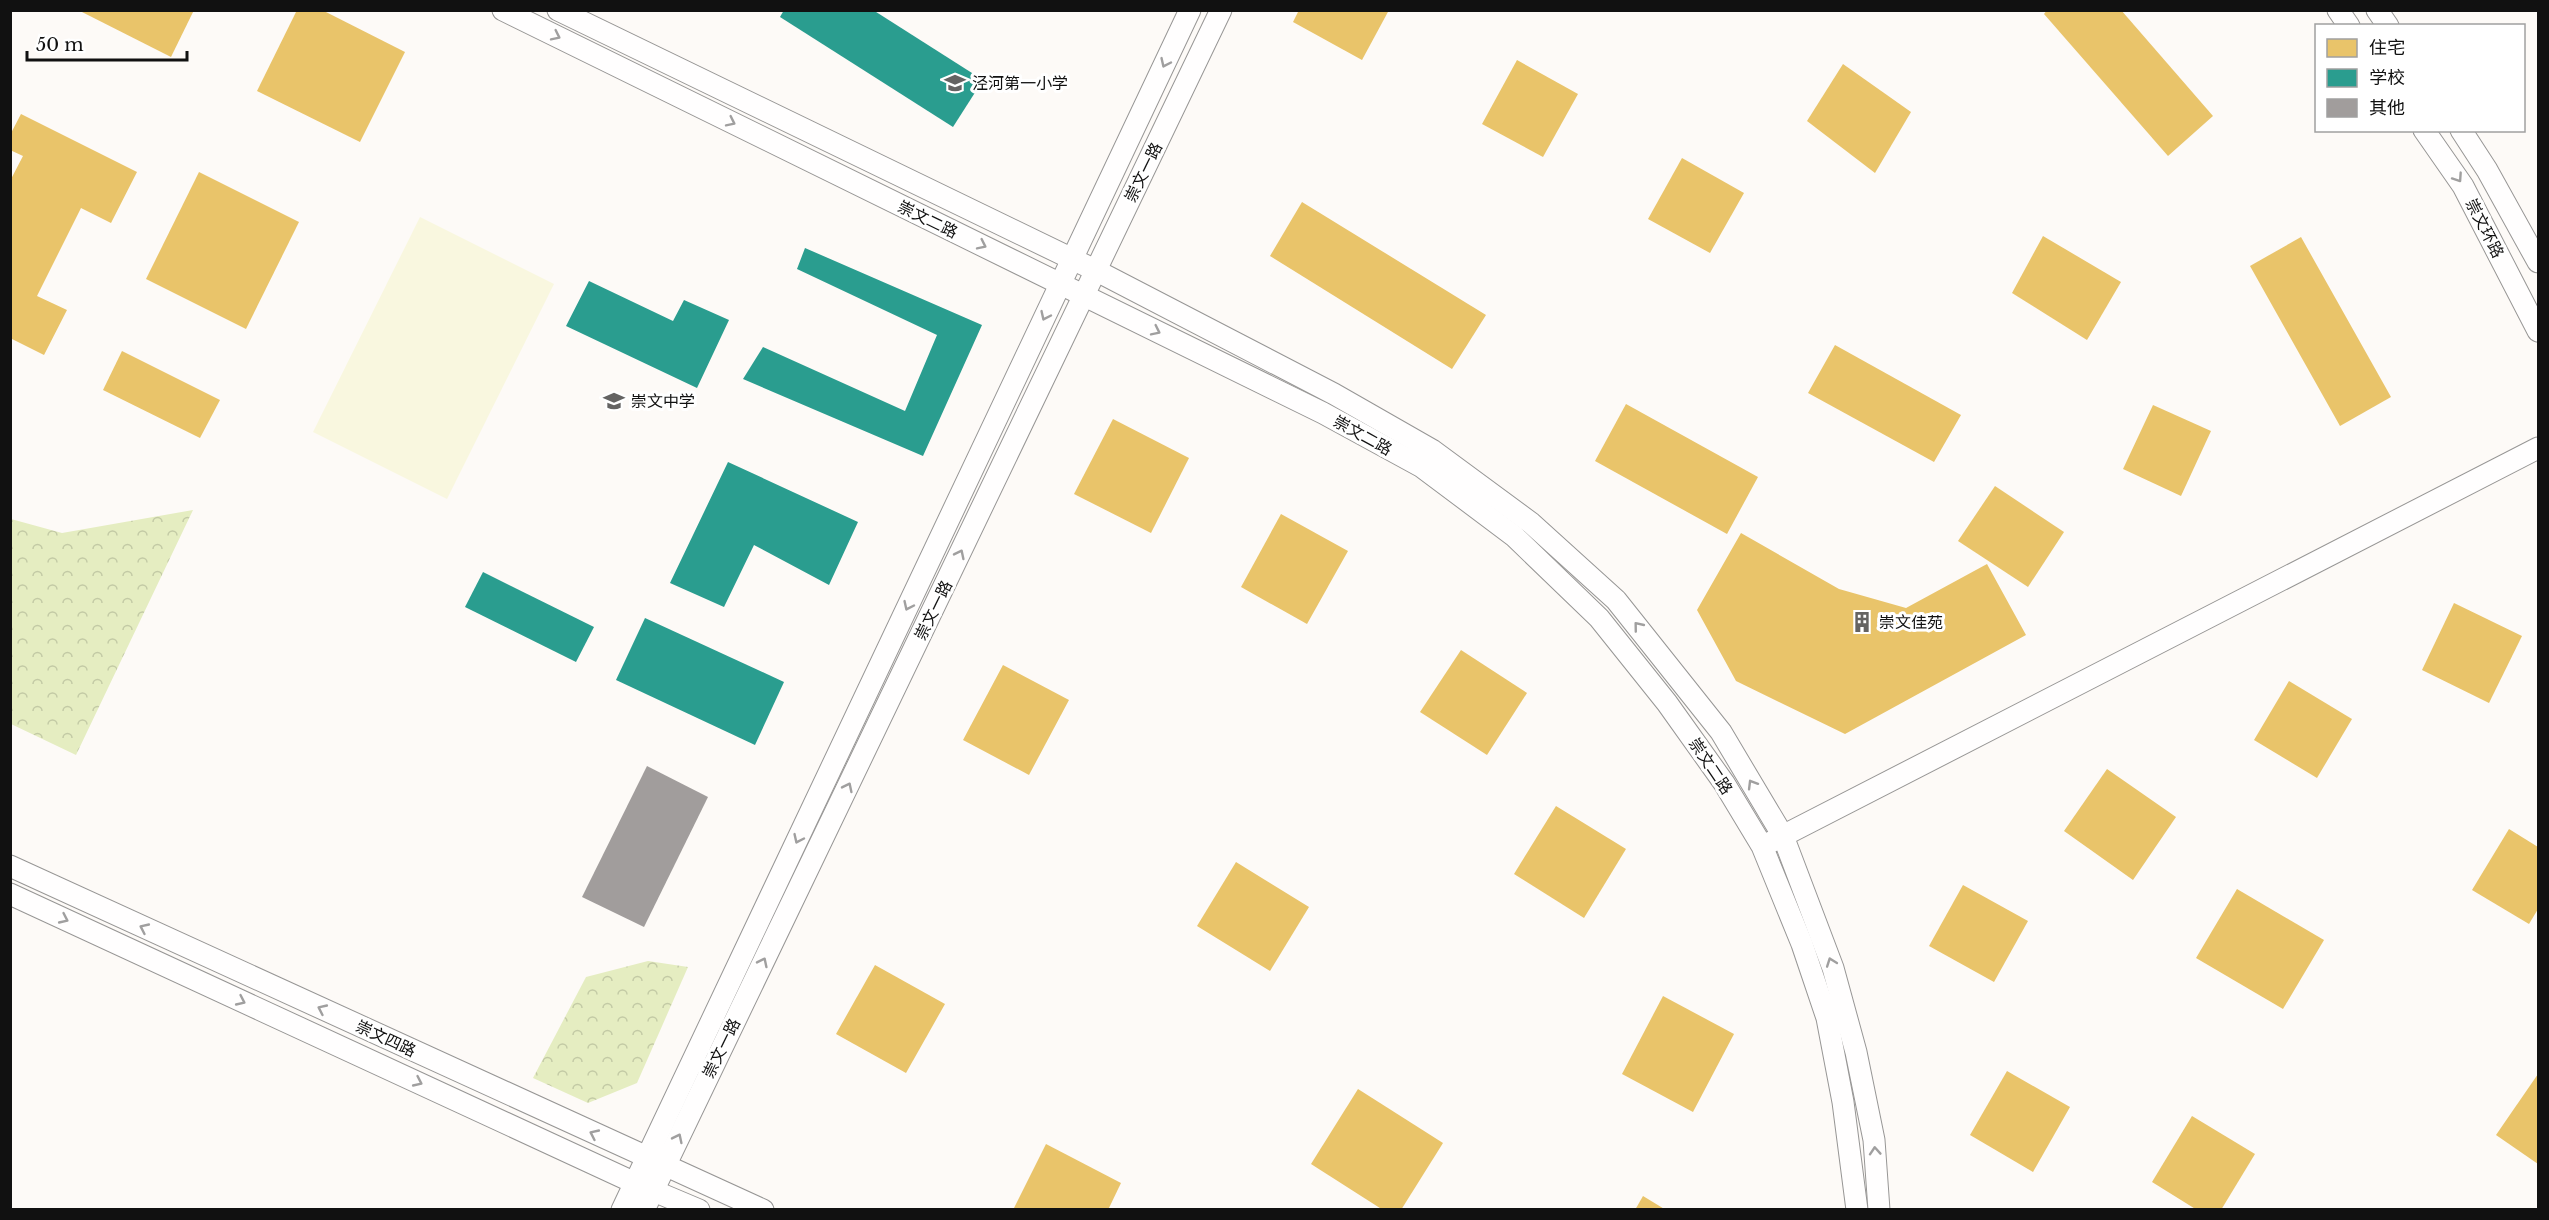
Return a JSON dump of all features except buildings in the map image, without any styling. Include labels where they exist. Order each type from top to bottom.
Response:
[{"type":"street","name":"崇文二路","points":[[503,10],[1323,413],[1422,467],[1514,536],[1599,618],[1668,703],[1724,783],[1762,846],[1802,944],[1827,1018],[1844,1102],[1857,1209]]},
{"type":"street","name":"崇文二路","points":[[558,10],[1097,270],[1334,394],[1432,450],[1531,523],[1616,600],[1721,732],[1784,836],[1833,968],[1856,1052],[1874,1140],[1879,1209]]},
{"type":"street","name":"崇文一路","points":[[656,1161],[1072,259],[1190,10]]},
{"type":"street","name":"崇文一路","points":[[622,1209],[644,1186],[1085,296],[1221,10]]},
{"type":"street","points":[[2338,10],[2348,24]]},
{"type":"street","points":[[2377,10],[2387,24]]},
{"type":"street","name":"崇文环路","points":[[2425,132],[2463,186],[2538,331]]},
{"type":"street","name":"崇文环路","points":[[2462,132],[2487,170],[2538,262]]},
{"type":"street","points":[[1762,846],[2538,448]]},
{"type":"street","name":"崇文四路","points":[[10,867],[763,1209]]},
{"type":"street","name":"崇文四路","points":[[10,894],[644,1186],[699,1209]]},
{"type":"street","name":"崇文一路","points":[[644,1186],[644,1209]]},
{"type":"green space","points":[[193,510],[76,755],[11,724],[11,519],[62,533]]},
{"type":"green space","points":[[648,961],[688,967],[637,1083],[588,1103],[533,1078],[586,977]]},
{"type":"shaded area","points":[[420,217],[554,284],[447,499],[313,432]]},
{"type":"place","name":"泾河第一小学","points":[[955,83]]},
{"type":"place","name":"崇文中学","points":[[614,401]]},
{"type":"place","name":"崇文佳苑","points":[[1862,622]]}]
